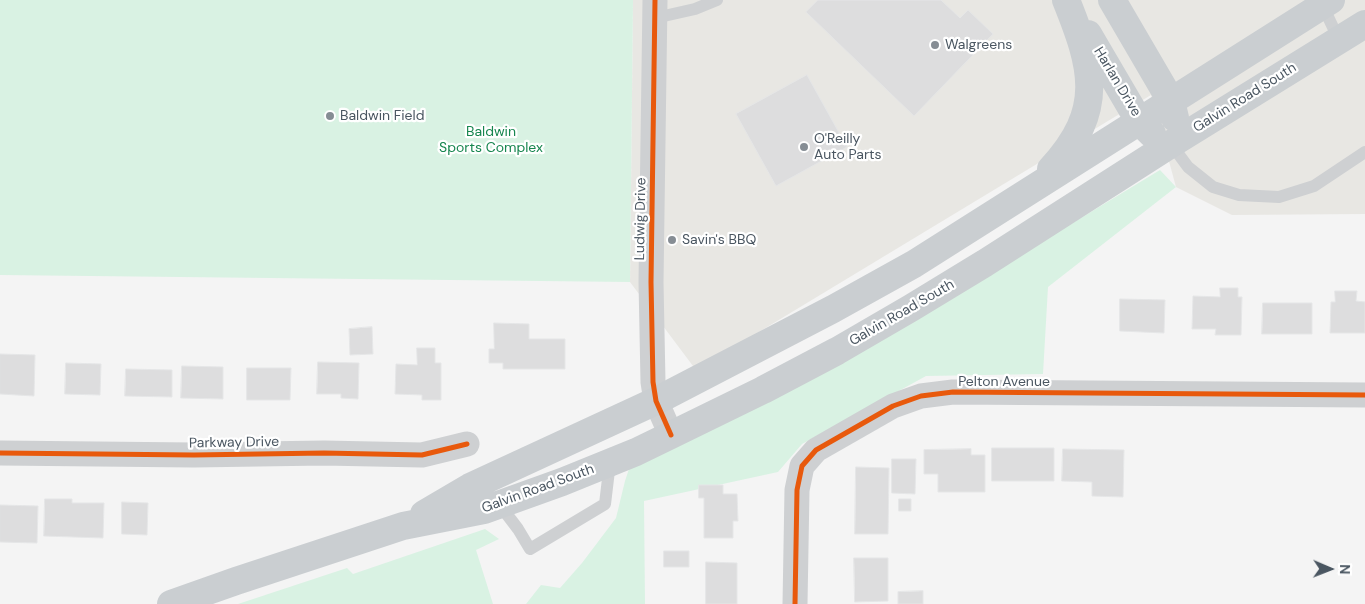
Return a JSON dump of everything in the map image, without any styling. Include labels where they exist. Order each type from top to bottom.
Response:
[{"type":"main road","name":"Harlan Drive","points":[[1067,0],[1140,121],[1153,134],[1171,144]]},
{"type":"main road","points":[[1031,190],[1061,158],[1073,142],[1084,121],[1089,100],[1087,62],[1067,0]]},
{"type":"main road","points":[[1112,0],[1171,101],[1176,122],[1171,144]]},
{"type":"main road","name":"Galvin Road South","points":[[403,526],[470,488],[656,401],[833,309],[914,264],[1325,2]]},
{"type":"main road","name":"Galvin Road South","points":[[171,604],[403,526],[484,510],[562,482],[636,452],[671,435],[837,351],[911,308],[1365,24]]},
{"type":"street","name":"Ludwig Drive","points":[[655,9],[652,282],[653,382],[656,401],[671,435]]},
{"type":"street","name":"Pelton Avenue","points":[[795,604],[797,490],[802,466],[816,450],[893,406],[921,396],[953,392],[1365,395]]},
{"type":"street","name":"Parkway Drive","points":[[0,453],[194,455],[324,453],[422,455],[467,444]]},
{"type":"lane","points":[[655,9],[695,9],[717,0]]},
{"type":"lane","points":[[1325,2],[1339,40]]},
{"type":"lane","points":[[1171,144],[1188,167],[1213,187],[1239,195],[1279,197],[1314,186],[1365,152]]},
{"type":"lane","points":[[499,504],[530,549],[605,504],[610,462]]},
{"type":"shaded area","points":[[633,0],[1365,0],[1365,214],[1232,215],[1176,187],[1151,95],[696,370],[630,282]]},
{"type":"green space","name":"Baldwin Sports Complex","points":[[0,0],[633,0],[630,282],[0,275]]},
{"type":"green space","points":[[1160,170],[1176,187],[1048,287],[1043,374],[926,376],[802,444],[778,472],[644,501],[645,604],[526,604],[541,585],[560,588],[582,563],[616,518],[630,466],[939,304]]},
{"type":"green space","points":[[485,529],[499,539],[476,550],[493,604],[238,604],[347,568],[353,574]]},
{"type":"building","points":[[818,0],[941,0],[960,18],[968,10],[993,34],[914,116],[806,12]]},
{"type":"building","points":[[807,75],[847,147],[776,186],[736,114]]},
{"type":"building","points":[[1220,288],[1238,288],[1238,297],[1242,297],[1241,335],[1215,335],[1216,329],[1192,329],[1193,296],[1220,297]]},
{"type":"building","points":[[1335,291],[1357,291],[1356,301],[1365,302],[1365,333],[1330,333],[1331,302],[1335,302]]},
{"type":"building","points":[[1120,299],[1165,300],[1164,333],[1120,331]]},
{"type":"building","points":[[1263,303],[1312,303],[1312,334],[1262,334]]},
{"type":"building","points":[[494,323],[529,324],[529,339],[565,339],[565,369],[503,369],[503,363],[489,363],[489,349],[494,349]]},
{"type":"building","points":[[372,327],[373,354],[350,355],[349,329]]},
{"type":"building","points":[[417,348],[435,348],[435,363],[441,363],[441,400],[422,400],[422,395],[395,394],[396,364],[417,365]]},
{"type":"building","points":[[0,354],[35,355],[34,396],[0,394]]},
{"type":"building","points":[[318,362],[359,363],[358,399],[341,398],[341,394],[317,394]]},
{"type":"building","points":[[66,363],[101,364],[100,395],[65,394]]},
{"type":"building","points":[[182,366],[223,367],[223,399],[181,398]]},
{"type":"building","points":[[247,368],[291,368],[290,400],[247,400]]},
{"type":"building","points":[[126,369],[172,370],[172,397],[125,396]]},
{"type":"building","points":[[992,448],[1054,448],[1054,481],[992,481]]},
{"type":"building","points":[[971,449],[971,455],[985,455],[985,492],[938,492],[938,474],[924,474],[924,450]]},
{"type":"building","points":[[1063,449],[1124,450],[1123,497],[1092,496],[1092,482],[1062,481]]},
{"type":"building","points":[[892,459],[916,459],[915,494],[892,493]]},
{"type":"building","points":[[856,467],[889,468],[888,534],[855,534]]},
{"type":"building","points":[[699,485],[723,485],[723,494],[737,494],[738,521],[733,521],[733,538],[704,538],[704,498],[699,498]]},
{"type":"building","points":[[45,499],[72,499],[72,503],[104,503],[103,538],[44,536]]},
{"type":"building","points":[[899,499],[911,499],[911,511],[899,511]]},
{"type":"building","points":[[122,502],[148,503],[147,535],[122,534]]},
{"type":"building","points":[[0,505],[38,506],[37,543],[0,542]]},
{"type":"building","points":[[664,551],[689,551],[689,567],[664,567]]},
{"type":"building","points":[[854,558],[888,558],[888,601],[855,602]]},
{"type":"building","points":[[706,562],[737,563],[737,604],[706,604]]},
{"type":"building","points":[[923,591],[923,604],[898,604],[898,592]]},
{"type":"cycle path","points":[[655,0],[651,282],[653,382],[656,401],[671,435]]},
{"type":"cycle path","points":[[795,604],[797,490],[802,466],[816,450],[893,406],[921,396],[953,392],[1365,395]]},
{"type":"cycle path","points":[[0,453],[194,455],[324,453],[422,455],[467,444]]},
{"type":"place","name":"Walgreens","points":[[935,45]]},
{"type":"place","name":"Baldwin Field","points":[[330,116]]},
{"type":"place","name":"O'Reilly Auto Parts","points":[[804,147]]},
{"type":"place","name":"Savin's BBQ","points":[[672,240]]}]
